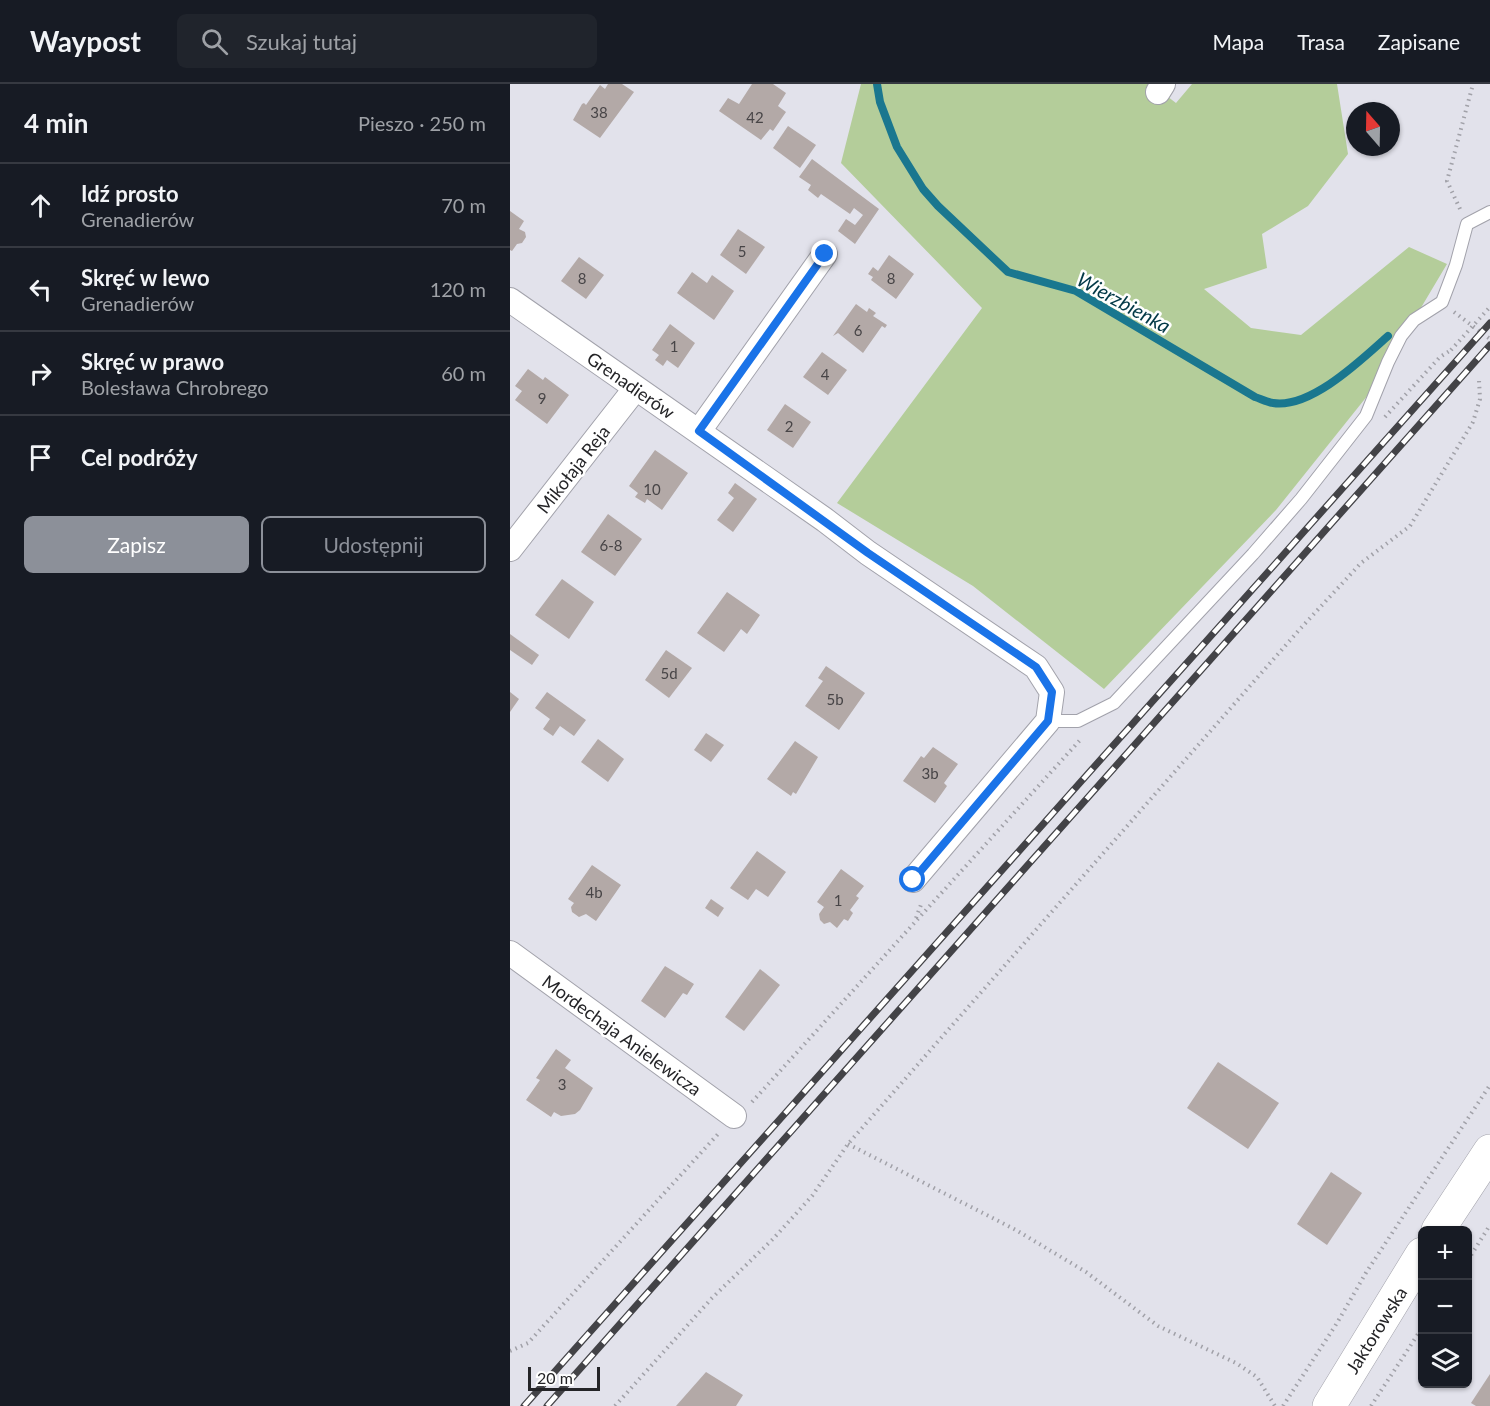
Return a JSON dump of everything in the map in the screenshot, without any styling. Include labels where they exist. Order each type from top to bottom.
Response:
[{"type":"main road","points":[[1441,1226],[1490,1151]]},
{"type":"main road","name":"Jaktorowska","points":[[1329,1406],[1418,1261]]},
{"type":"street","points":[[699,431],[825,254]]},
{"type":"street","name":"Grenadierów","points":[[510,300],[635,389],[699,431],[868,553],[1036,667],[1052,692],[1048,721]]},
{"type":"street","name":"Mikołaja Reja","points":[[510,549],[635,389]]},
{"type":"street","points":[[913,880],[1048,721]]},
{"type":"street","name":"Mordechaja Anielewicza","points":[[510,953],[734,1116]]},
{"type":"lane","points":[[1048,721],[1078,722],[1114,703],[1301,499],[1366,416],[1401,336],[1414,320],[1442,302],[1456,265],[1467,224],[1490,212]]},
{"type":"path","points":[[1467,224],[1447,181],[1473,84]]},
{"type":"path","points":[[1442,302],[1490,339]]},
{"type":"path","points":[[1348,438],[1371,428],[1390,414],[1440,357],[1451,350],[1490,307]]},
{"type":"path","points":[[615,1406],[712,1298],[773,1239],[812,1196],[848,1144],[1300,629],[1361,563],[1410,526],[1473,422],[1480,399],[1479,380]]},
{"type":"path","points":[[510,1352],[528,1343],[608,1257],[734,1116],[748,1106],[1082,737]]},
{"type":"path","points":[[1283,1406],[1337,1323],[1367,1271],[1490,1085]]},
{"type":"path","points":[[848,1144],[1016,1230],[1086,1272],[1158,1326],[1236,1363],[1257,1377],[1275,1406]]},
{"type":"path","points":[[1472,1252],[1490,1225]]},
{"type":"path","points":[[1371,1406],[1418,1334]]},
{"type":"green space","points":[[861,84],[1151,84],[1176,103],[1192,84],[1337,84],[1346,156],[1308,206],[1262,234],[1267,268],[1204,289],[1251,328],[1301,335],[1409,247],[1447,264],[1372,390],[1276,510],[1104,689],[973,586],[837,503],[982,308],[841,163]]},
{"type":"building","points":[[608,84],[622,84],[634,92],[600,138],[573,120],[582,104],[586,105],[600,85],[605,89]]},
{"type":"building","points":[[752,84],[773,84],[786,93],[778,106],[786,112],[773,131],[770,129],[761,140],[719,111],[728,98],[739,104]]},
{"type":"building","points":[[788,126],[816,145],[800,168],[773,148]]},
{"type":"building","points":[[812,159],[879,209],[855,244],[838,231],[846,219],[855,225],[863,215],[854,208],[850,214],[821,194],[818,198],[808,190],[811,185],[799,177]]},
{"type":"building","points":[[510,211],[524,221],[519,229],[525,232],[526,237],[512,251],[510,250]]},
{"type":"building","points":[[738,229],[765,247],[746,274],[720,255]]},
{"type":"building","points":[[889,255],[914,274],[896,299],[871,280],[873,277],[868,274],[873,267],[878,271]]},
{"type":"building","points":[[579,257],[604,275],[586,299],[561,281]]},
{"type":"building","points":[[692,272],[707,283],[712,275],[734,291],[714,320],[677,293]]},
{"type":"building","points":[[856,304],[867,312],[869,308],[876,313],[873,316],[887,325],[885,328],[882,326],[863,353],[838,333],[833,336]]},
{"type":"building","points":[[670,324],[695,343],[678,368],[667,360],[663,366],[655,360],[659,355],[652,350]]},
{"type":"building","points":[[822,352],[847,370],[828,395],[803,377]]},
{"type":"building","points":[[528,369],[543,380],[545,377],[569,395],[547,424],[515,400],[522,391],[515,386]]},
{"type":"building","points":[[785,404],[811,422],[793,448],[767,430]]},
{"type":"building","points":[[655,450],[688,473],[662,510],[647,499],[645,503],[635,497],[638,493],[629,486]]},
{"type":"building","points":[[735,483],[757,499],[733,532],[717,520],[734,498],[728,493]]},
{"type":"building","points":[[608,514],[642,539],[615,576],[581,552]]},
{"type":"building","points":[[562,579],[594,602],[569,639],[535,615]]},
{"type":"building","points":[[727,592],[760,615],[747,634],[741,629],[724,652],[697,633]]},
{"type":"building","points":[[510,634],[539,655],[532,665],[510,650]]},
{"type":"building","points":[[666,650],[692,668],[669,698],[645,680]]},
{"type":"building","points":[[826,666],[865,693],[839,730],[805,706],[823,681],[818,678]]},
{"type":"building","points":[[510,692],[519,699],[510,712]]},
{"type":"building","points":[[547,692],[586,720],[574,736],[560,726],[553,736],[543,729],[550,719],[535,708]]},
{"type":"building","points":[[706,733],[724,745],[711,762],[694,750]]},
{"type":"building","points":[[598,739],[624,759],[608,782],[581,762]]},
{"type":"building","points":[[795,741],[818,757],[796,794],[793,792],[791,796],[767,779]]},
{"type":"building","points":[[933,747],[958,764],[944,783],[947,786],[935,803],[903,781],[921,756],[924,758]]},
{"type":"building","points":[[757,851],[786,872],[768,897],[756,889],[748,900],[730,888]]},
{"type":"building","points":[[592,865],[621,885],[596,921],[586,914],[579,917],[572,912],[571,907],[574,903],[568,899]]},
{"type":"building","points":[[841,869],[864,886],[856,896],[859,898],[850,910],[853,913],[848,921],[844,919],[837,928],[830,922],[824,924],[820,920],[819,914],[824,907],[817,902]]},
{"type":"building","points":[[711,899],[724,908],[718,917],[705,908]]},
{"type":"building","points":[[665,966],[694,984],[687,995],[683,993],[665,1018],[641,1001]]},
{"type":"building","points":[[760,969],[780,985],[744,1031],[725,1017]]},
{"type":"building","points":[[556,1049],[571,1060],[565,1068],[593,1088],[580,1110],[575,1114],[561,1116],[554,1112],[551,1117],[526,1100],[540,1080],[536,1078]]},
{"type":"building","points":[[1218,1062],[1279,1103],[1248,1149],[1187,1108]]},
{"type":"building","points":[[1331,1172],[1362,1193],[1327,1245],[1297,1224]]},
{"type":"building","points":[[706,1372],[743,1395],[736,1406],[676,1406]]},
{"type":"building","points":[[1490,1374],[1490,1406],[1476,1406],[1471,1403]]},
{"type":"waterway","name":"Wierzbienka","points":[[877,84],[880,102],[897,147],[923,189],[1008,272],[1076,291],[1255,397],[1273,403],[1288,403],[1319,391],[1350,369],[1388,336]]},
{"type":"railway","points":[[524,1406],[1490,323]]},
{"type":"railway","points":[[547,1406],[1490,345]]},
{"type":"route","points":[[825,254],[699,431],[868,553],[1036,667],[1052,692],[1048,721],[913,880]]}]
